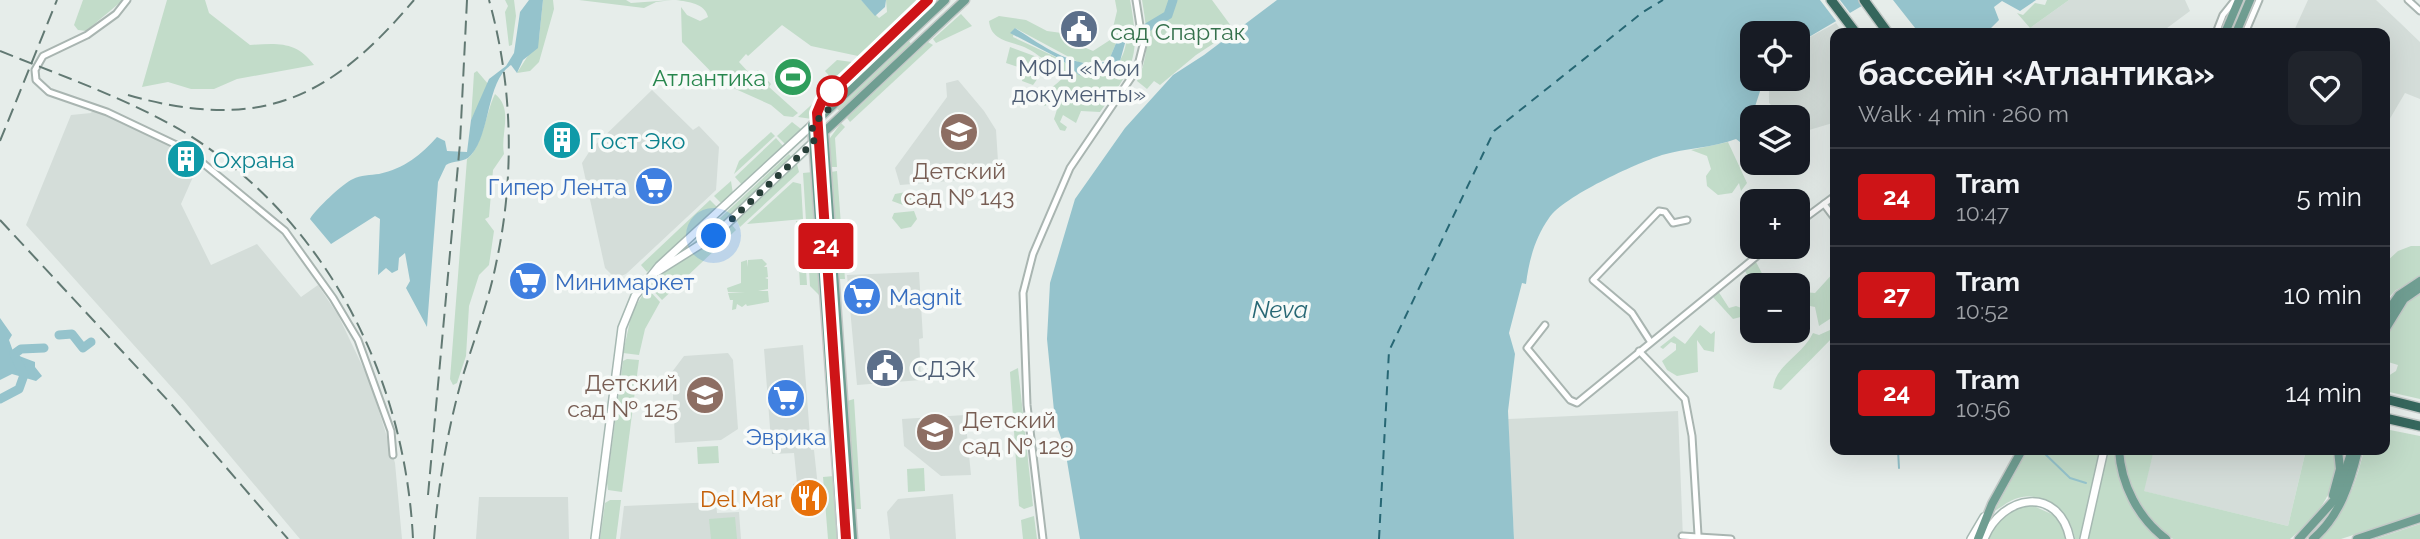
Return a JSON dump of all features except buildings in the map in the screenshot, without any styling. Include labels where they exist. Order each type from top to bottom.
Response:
[{"type":"highway","points":[[1831,0],[1852,28]]},
{"type":"highway","points":[[1864,0],[1884,28]]},
{"type":"highway","points":[[2390,400],[2417,406]]},
{"type":"highway","points":[[2390,419],[2420,426]]},
{"type":"main road","points":[[842,539],[812,125],[945,0]]},
{"type":"main road","points":[[853,539],[824,132],[965,0]]},
{"type":"main road","points":[[2227,28],[2237,0]]},
{"type":"main road","points":[[2238,28],[2250,0]]},
{"type":"main road","points":[[908,35],[918,45]]},
{"type":"main road","points":[[2390,308],[2399,295],[2420,281]]},
{"type":"main road","points":[[2390,322],[2404,299],[2420,289]]},
{"type":"main road","points":[[1981,539],[1992,504],[2019,455]]},
{"type":"main road","points":[[2120,455],[2123,473],[2137,507],[2148,523],[2166,539]]},
{"type":"main road","points":[[2326,510],[2340,469],[2339,455]]},
{"type":"main road","points":[[2299,539],[2337,498],[2349,476],[2351,455]]},
{"type":"main road","points":[[2313,539],[2336,512],[2356,455]]},
{"type":"main road","points":[[2357,539],[2420,518]]},
{"type":"street","points":[[127,0],[116,14],[87,35],[43,56],[36,70],[36,80],[49,92],[107,112],[187,150],[285,231],[333,298],[358,340],[391,431],[393,454]]},
{"type":"street","points":[[1043,539],[1027,405],[1023,306],[1027,274],[1075,158],[1137,69],[1143,45],[1136,0]]},
{"type":"street","points":[[2218,28],[2224,15],[2237,0]]},
{"type":"street","points":[[2247,28],[2259,0]]},
{"type":"street","points":[[2408,0],[2420,11]]},
{"type":"street","points":[[595,539],[625,316],[639,291],[659,266],[812,125],[824,132],[714,236],[655,273]]},
{"type":"street","points":[[1810,214],[1830,200]]},
{"type":"street","points":[[1824,204],[1830,212]]},
{"type":"street","points":[[1650,341],[1632,313],[1593,280],[1659,211],[1665,212],[1673,223],[1687,220]]},
{"type":"street","points":[[1545,325],[1527,348],[1574,403],[1650,341],[1690,313],[1754,259]]},
{"type":"street","points":[[1639,351],[1685,399],[1692,436],[1698,535]]},
{"type":"street","points":[[2084,539],[2103,455]]},
{"type":"street","points":[[1981,539],[2001,512],[2010,505],[2026,502],[2044,505],[2057,513],[2066,524],[2070,539]]},
{"type":"street","points":[[1971,539],[1992,504]]},
{"type":"street","points":[[1682,536],[1731,539]]},
{"type":"shaded area","points":[[2069,0],[2185,0],[2190,11],[2167,28],[2030,28]]},
{"type":"shaded area","points":[[2308,0],[2376,0],[2420,42],[2420,99],[2405,93],[2390,118],[2390,28],[2295,28]]},
{"type":"shaded area","points":[[1836,23],[1840,28],[1830,28],[1830,124],[1810,130],[1810,105],[1769,103],[1769,91],[1810,91],[1810,37]]},
{"type":"shaded area","name":"Детский сад № 143","points":[[958,80],[996,130],[999,177],[900,185],[895,168],[947,97],[946,83]]},
{"type":"shaded area","points":[[652,90],[693,130],[699,126],[719,147],[716,190],[626,274],[615,278],[605,268],[582,163],[591,149]]},
{"type":"shaded area","points":[[94,108],[200,161],[181,204],[211,265],[257,244],[301,297],[318,285],[338,315],[370,382],[395,463],[402,539],[300,539],[184,401],[26,225],[71,115],[91,113]]},
{"type":"shaded area","points":[[919,272],[923,338],[919,339],[921,380],[857,385],[847,275]]},
{"type":"shaded area","points":[[803,345],[811,450],[814,450],[820,506],[795,508],[793,484],[797,483],[794,453],[772,454],[764,349]]},
{"type":"shaded area","name":"Детский сад № 125","points":[[728,353],[733,360],[738,429],[721,440],[675,443],[672,372],[684,356]]},
{"type":"shaded area","points":[[1678,411],[1683,539],[1514,539],[1508,419]]},
{"type":"shaded area","name":"Детский сад № 129","points":[[965,415],[971,475],[941,476],[904,446],[902,419]]},
{"type":"shaded area","points":[[2153,455],[2305,455],[2288,526],[2143,491]]},
{"type":"shaded area","points":[[953,494],[956,539],[890,539],[887,512],[898,499]]},
{"type":"shaded area","points":[[479,497],[568,497],[569,539],[476,539]]},
{"type":"shaded area","points":[[716,502],[717,513],[739,512],[741,539],[620,539],[624,506]]},
{"type":"green space","points":[[83,0],[123,0],[86,31],[78,30],[74,25]]},
{"type":"green space","points":[[167,0],[205,0],[209,13],[250,45],[286,45],[301,51],[314,65],[237,79],[214,89],[191,89],[168,82],[142,87]]},
{"type":"green space","points":[[505,0],[514,0],[516,16],[512,45],[509,46],[505,12],[508,6]]},
{"type":"green space","points":[[543,0],[553,0],[554,9],[539,62],[530,71],[517,73],[539,38]]},
{"type":"green space","points":[[579,0],[626,0],[631,3],[672,0],[656,2],[644,8]]},
{"type":"green space","points":[[676,0],[861,0],[879,18],[887,12],[886,0],[918,0],[858,56],[811,46],[782,25],[748,56],[746,54],[739,62],[752,76],[758,70],[771,84],[769,87],[798,113],[793,117],[784,116],[771,105],[722,83],[682,42],[681,7],[687,15],[700,21],[708,17],[706,12],[695,4]]},
{"type":"green space","points":[[1115,0],[1130,0],[1135,36],[1132,60],[1127,72],[1100,112],[1081,111],[1076,123],[1063,115],[1060,122],[1067,127],[1065,131],[1060,130],[1054,119],[1059,103],[1052,101],[1045,106],[1038,99],[1061,80],[1067,72],[1061,79],[1045,68],[1033,85],[1022,81],[1024,69],[1006,63],[1010,47],[1048,61],[994,34],[989,21],[999,16],[1026,20],[1047,31],[1069,34],[1079,45],[1093,51],[1110,40],[1117,11]],"holes":[[[1015,28],[1080,63],[1109,60],[1122,29],[1127,36],[1122,56],[1113,67],[1099,73],[1079,75],[1062,60],[1013,37]]]},
{"type":"green space","name":"сад Спартак","points":[[1142,0],[1212,0],[1234,30],[1196,55],[1160,85],[1154,81],[1147,89],[1137,81],[1146,51]]},
{"type":"green space","points":[[2047,0],[2069,0],[2030,28],[2017,13],[2023,15],[2035,3],[2045,5]]},
{"type":"green space","points":[[961,14],[972,26],[936,43],[933,39]]},
{"type":"green space","points":[[909,41],[911,44],[840,111],[837,109]]},
{"type":"green space","points":[[928,42],[933,45],[850,122],[847,118]]},
{"type":"green space","points":[[837,60],[852,62],[833,80],[825,71]]},
{"type":"green space","points":[[477,71],[489,85],[471,120],[474,73]]},
{"type":"green space","points":[[495,94],[504,107],[505,122],[504,154],[493,170],[489,217],[485,219],[494,231],[489,265],[479,275],[469,306],[466,356],[457,383],[453,385],[450,379],[467,159],[480,138]]},
{"type":"green space","points":[[820,97],[823,98],[812,119],[798,117]]},
{"type":"green space","points":[[792,122],[801,129],[785,144],[777,136]]},
{"type":"green space","points":[[841,123],[845,127],[835,138],[837,167],[830,167],[830,138]]},
{"type":"green space","points":[[771,132],[775,136],[734,174],[739,161]]},
{"type":"green space","points":[[776,138],[783,146],[742,185],[735,177]]},
{"type":"green space","points":[[1728,142],[1740,168],[1740,175],[1743,175],[1747,183],[1742,189],[1739,183],[1732,193],[1718,195],[1707,186],[1706,176],[1711,169],[1707,156],[1691,150]]},
{"type":"green space","points":[[789,154],[791,157],[715,229],[691,245]]},
{"type":"green space","points":[[797,164],[799,172],[740,227],[737,221]]},
{"type":"green space","points":[[837,171],[845,279],[838,279],[831,172]]},
{"type":"green space","points":[[813,172],[822,298],[810,286],[803,173]]},
{"type":"green space","points":[[731,181],[733,194],[722,204],[714,196]]},
{"type":"green space","points":[[793,182],[801,184],[803,219],[747,224]]},
{"type":"green space","points":[[906,192],[916,195],[915,202],[903,205],[892,201],[895,194]]},
{"type":"green space","points":[[710,200],[718,208],[647,272],[641,265]]},
{"type":"green space","points":[[914,211],[917,219],[911,227],[901,229],[892,218],[894,213]]},
{"type":"green space","points":[[796,221],[803,221],[807,285],[800,285]]},
{"type":"green space","points":[[732,225],[736,230],[662,300],[649,286],[669,269],[712,242]]},
{"type":"green space","points":[[2420,246],[2420,277],[2390,296],[2390,258],[2398,251]]},
{"type":"green space","points":[[762,259],[767,264],[764,267],[767,267],[768,277],[765,278],[768,279],[768,289],[758,291],[768,291],[769,302],[746,304],[742,307],[737,304],[736,309],[732,310],[733,300],[730,300],[728,293],[745,292],[728,292],[727,288],[741,283],[741,262],[747,260],[748,267],[748,260]]},
{"type":"green space","points":[[1756,262],[1762,273],[1746,273],[1745,271]]},
{"type":"green space","points":[[1830,277],[1830,319],[1819,326],[1815,307],[1810,306],[1810,293],[1815,293]]},
{"type":"green space","points":[[647,288],[660,302],[645,329],[639,355],[623,353],[632,312]]},
{"type":"green space","points":[[1718,291],[1729,308],[1740,308],[1740,317],[1733,319],[1712,296]]},
{"type":"green space","points":[[2420,293],[2420,399],[2390,392],[2390,375],[2396,371],[2398,365],[2390,363],[2390,329],[2411,299]]},
{"type":"green space","points":[[1700,325],[1711,334],[1715,331],[1714,352],[1704,350],[1697,340],[1698,372],[1677,376],[1667,370],[1662,361],[1676,350],[1676,344],[1671,342],[1663,349],[1660,347],[1674,336],[1685,344]]},
{"type":"green space","points":[[1830,330],[1830,340],[1781,390],[1773,388],[1779,372],[1810,343],[1813,333],[1819,335]]},
{"type":"green space","points":[[639,360],[622,492],[608,490],[607,483],[623,361]]},
{"type":"green space","points":[[1018,368],[1033,506],[1024,509],[1019,506],[1010,372]]},
{"type":"green space","points":[[854,399],[861,509],[856,509],[847,401]]},
{"type":"green space","points":[[2390,430],[2420,436],[2420,513],[2341,539],[2319,539],[2343,509],[2363,455],[2390,455]]},
{"type":"green space","points":[[718,446],[719,463],[698,464],[697,447]]},
{"type":"green space","points":[[2025,455],[2100,455],[2081,539],[2075,539],[2068,520],[2056,505],[2038,498],[2015,499],[1994,511]]},
{"type":"green space","points":[[2106,455],[2117,455],[2125,489],[2163,539],[2087,539]]},
{"type":"green space","points":[[2125,455],[2153,455],[2144,491],[2288,526],[2305,455],[2335,455],[2336,464],[2331,489],[2325,500],[2310,520],[2290,539],[2173,539],[2154,522],[2138,500],[2125,463]]},
{"type":"green space","points":[[924,468],[925,491],[908,492],[907,469]]},
{"type":"green space","points":[[834,476],[839,539],[828,539],[823,477]]},
{"type":"green space","points":[[621,500],[616,539],[600,539],[605,503]]},
{"type":"green space","points":[[2029,504],[2056,516],[2067,539],[1987,539],[1994,525],[2003,516]]},
{"type":"green space","points":[[1034,516],[1037,539],[1023,539],[1021,520]]},
{"type":"green space","points":[[735,517],[737,539],[711,539],[709,519]]},
{"type":"green space","points":[[2420,524],[2420,539],[2375,539]]},
{"type":"water","points":[[529,0],[543,0],[538,48],[523,60],[517,73],[511,65],[503,73],[497,83],[477,145],[468,158],[446,165],[438,182],[427,327],[406,288],[410,281],[405,253],[399,258],[398,270],[392,273],[386,268],[378,275],[380,219],[375,216],[331,244],[310,219],[348,181],[379,174],[405,164],[437,137],[445,141],[447,151],[467,152],[471,120],[489,79],[506,66],[514,53],[520,12]]},
{"type":"water","points":[[861,0],[886,0],[885,7],[875,16]]},
{"type":"water","name":"Neva","points":[[1277,0],[1872,0],[1810,36],[1810,21],[1740,21],[1740,91],[1760,91],[1756,105],[1740,105],[1740,142],[1736,139],[1662,155],[1584,191],[1557,209],[1549,218],[1533,250],[1526,284],[1522,283],[1509,333],[1515,354],[1508,411],[1514,539],[1080,539],[1065,449],[1055,421],[1047,339],[1050,283],[1075,199],[1125,128],[1173,75]]},
{"type":"water","points":[[1893,0],[2036,0],[2020,11],[2002,1],[1994,7],[1999,20],[1991,28],[1915,28]]},
{"type":"water","points":[[1131,26],[1132,32],[1127,36],[1120,61],[1094,77],[1079,75],[1062,60],[1010,33],[1015,28],[1060,55],[1085,63],[1098,63],[1109,60],[1122,29]]},
{"type":"water","points":[[0,318],[12,335],[9,340],[14,354],[35,362],[35,367],[42,376],[36,381],[12,374],[0,380]]},
{"type":"pier","points":[[1820,0],[1840,0],[1853,17],[1839,25]]},
{"type":"waterway","points":[[1148,27],[1168,15],[1173,0]]},
{"type":"waterway","points":[[59,335],[72,334],[83,348],[91,342]]},
{"type":"waterway","points":[[0,399],[19,389],[24,375],[14,354],[21,349],[44,348]]},
{"type":"waterway","points":[[1898,455],[1899,468]]},
{"type":"waterway","points":[[2046,455],[2070,478],[2086,483]]},
{"type":"ferry route","points":[[1379,539],[1389,351],[1494,131],[1643,12],[1663,0]]},
{"type":"tram line","name":"24","points":[[846,539],[817,113],[819,104],[928,0]]},
{"type":"tram line","points":[[849,539],[820,114],[827,100],[932,0]]},
{"type":"railway","points":[[0,141],[57,0]]},
{"type":"railway","points":[[128,95],[174,106],[216,110],[253,108],[288,99],[320,84],[352,63],[383,35],[414,0]]},
{"type":"railway","points":[[428,495],[460,143],[467,0]]},
{"type":"railway","points":[[434,539],[451,421],[493,279],[506,198],[509,132],[507,98],[489,0]]},
{"type":"railway","points":[[0,51],[117,98],[184,132],[234,168],[279,209],[317,256],[349,307],[374,362],[394,419],[407,478],[413,539]]},
{"type":"railway","points":[[0,220],[173,406],[288,539]]},
{"type":"place","name":"МФЦ «Мои документы»","points":[[1079,29]]},
{"type":"place","name":"Атлантика","points":[[793,77]]},
{"type":"place","name":"Детский сад № 143","points":[[959,132]]},
{"type":"place","name":"Гост Эко","points":[[562,140]]},
{"type":"place","name":"Охрана","points":[[186,159]]},
{"type":"place","name":"Гипер Лента","points":[[654,186]]},
{"type":"place","name":"Минимаркет","points":[[528,281]]},
{"type":"place","name":"Magnit","points":[[862,296]]},
{"type":"place","name":"СДЭК","points":[[885,368]]},
{"type":"place","name":"Детский сад № 125","points":[[705,395]]},
{"type":"place","name":"Эврика","points":[[786,398]]},
{"type":"place","name":"Детский сад № 129","points":[[935,432]]},
{"type":"place","name":"Del Mar","points":[[809,498]]},
{"type":"route","points":[[714,236],[814,142],[812,125],[832,106],[832,91]]}]
